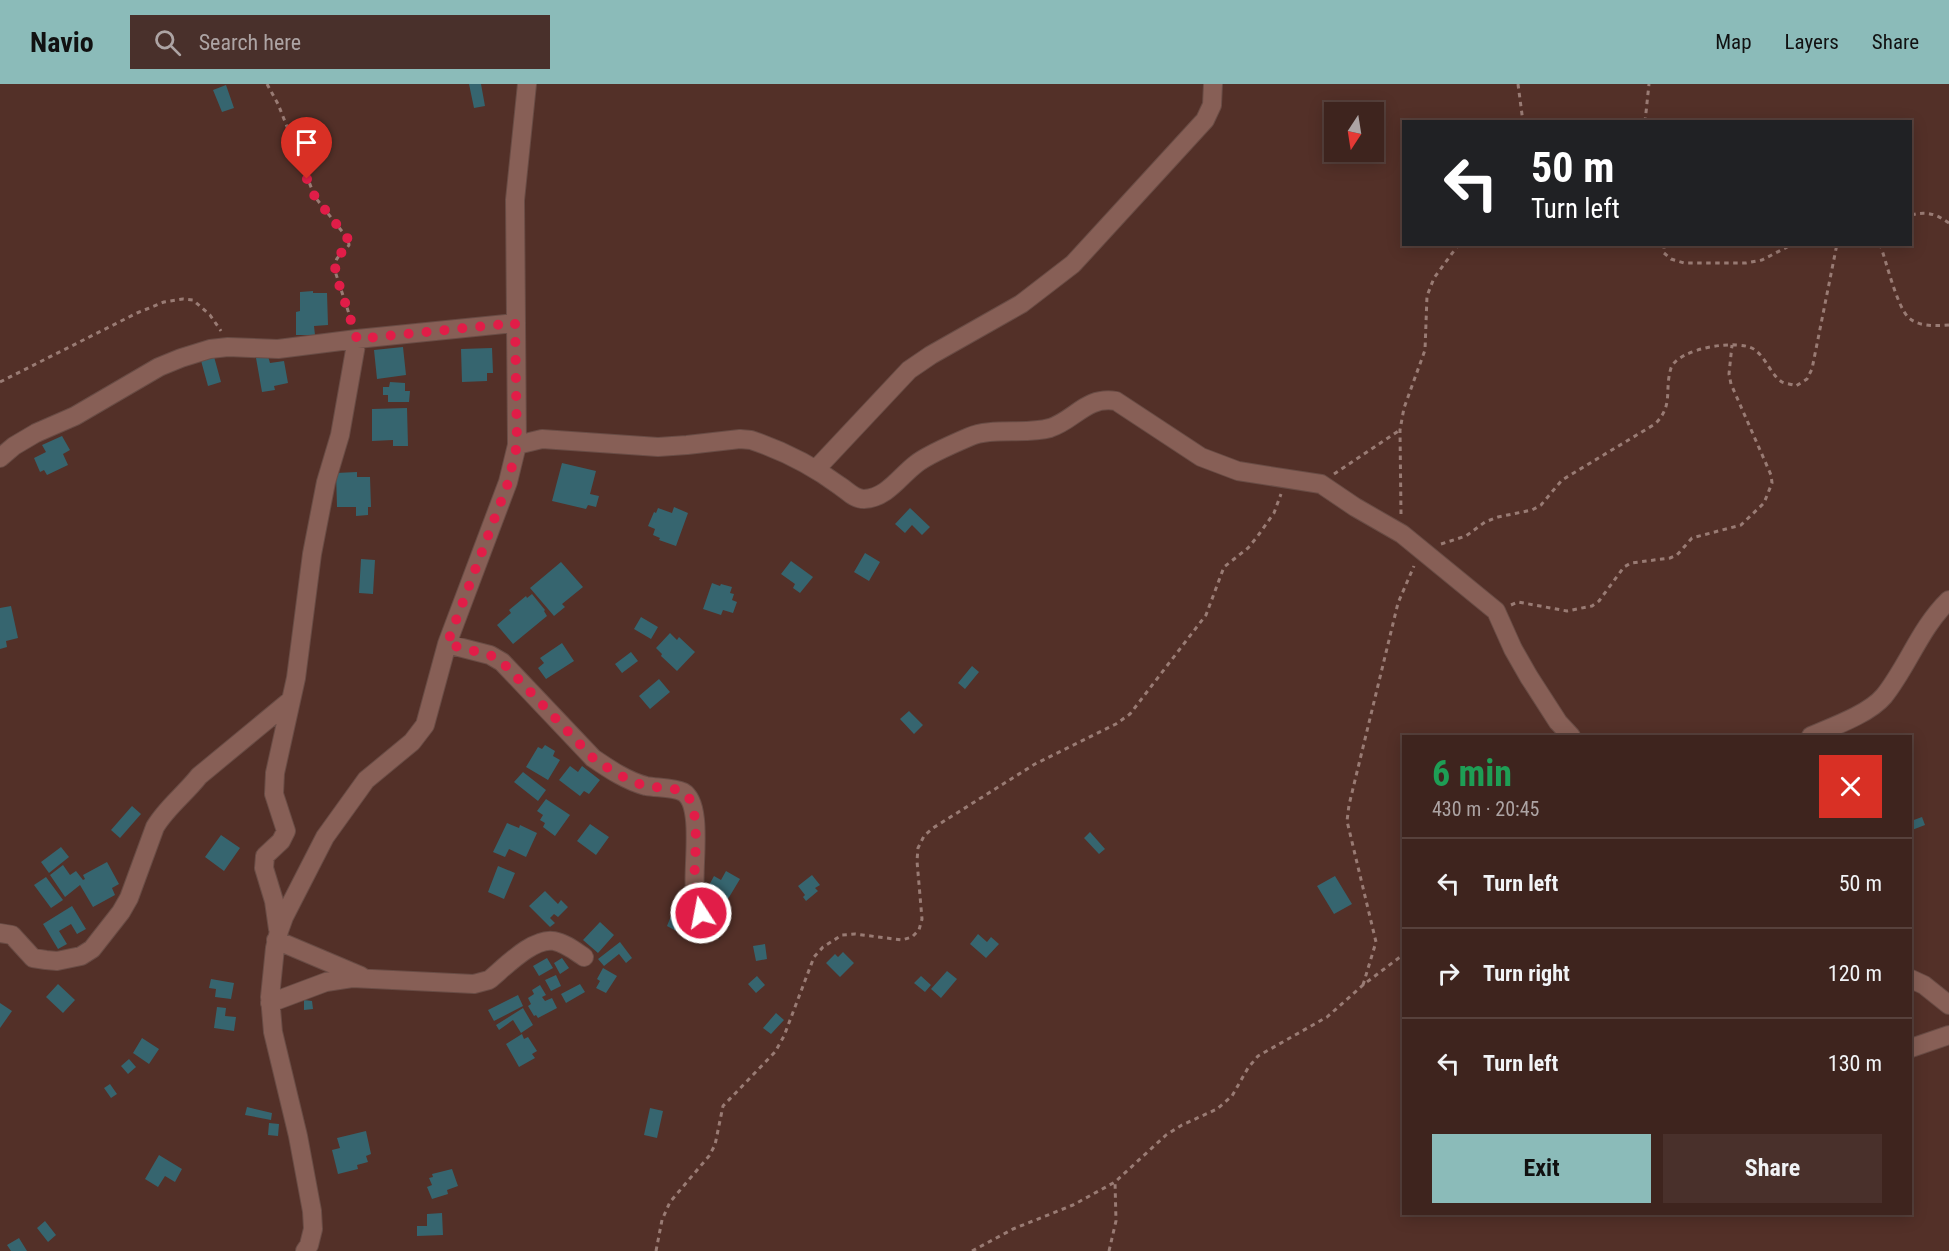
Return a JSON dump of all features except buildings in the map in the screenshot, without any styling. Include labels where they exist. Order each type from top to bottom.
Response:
[{"type":"street","points":[[305,1251],[313,1229],[312,1212],[298,1136],[273,1032],[270,1003],[278,936],[284,917],[325,837],[366,780],[412,742],[425,725],[447,644],[508,483],[517,445],[515,200],[527,84]]},
{"type":"street","points":[[817,468],[909,370],[1021,304],[1073,264],[1205,120],[1212,105],[1213,84]]},
{"type":"street","points":[[0,458],[14,446],[36,433],[75,416],[159,367],[210,349],[228,347],[278,349],[515,323]]},
{"type":"street","points":[[278,936],[274,901],[264,868],[266,856],[281,841],[286,831],[275,801],[273,785],[296,678],[312,554],[340,435],[357,339]]},
{"type":"street","points":[[517,445],[542,439],[554,439],[658,447],[740,439],[766,445],[817,468],[856,498],[866,499],[881,494],[893,486],[917,463],[971,436],[1036,431],[1052,427],[1095,401],[1105,399],[1116,401],[1201,458],[1238,471],[1321,484],[1402,534],[1496,611],[1528,677],[1558,722],[1570,735]]},
{"type":"street","points":[[1813,735],[1850,720],[1883,697],[1922,632],[1949,600]]},
{"type":"street","points":[[447,644],[490,655],[502,662],[593,758],[607,768],[630,780],[682,791],[689,797],[695,819],[695,890],[701,913]]},
{"type":"street","points":[[0,933],[12,936],[33,958],[57,961],[81,956],[93,949],[129,898],[155,826],[161,817],[187,791],[198,776],[291,700]]},
{"type":"street","points":[[278,936],[365,978]]},
{"type":"street","points":[[270,1003],[326,982],[352,978],[482,983],[529,948],[546,941],[564,944],[584,957]]},
{"type":"street","points":[[1912,979],[1924,985],[1949,1005]]},
{"type":"street","points":[[1912,1048],[1949,1035]]},
{"type":"path","points":[[267,84],[278,104],[315,197],[348,239],[349,245],[336,258],[335,272],[357,339]]},
{"type":"path","points":[[1518,84],[1523,120]]},
{"type":"path","points":[[1645,120],[1648,84]]},
{"type":"path","points":[[1912,215],[1934,214],[1949,223]]},
{"type":"path","points":[[1402,534],[1400,430],[1404,408],[1425,350],[1427,296],[1434,278],[1458,246]]},
{"type":"path","points":[[1664,246],[1664,253],[1671,259],[1684,263],[1746,263],[1761,260],[1789,246]]},
{"type":"path","points":[[1363,985],[1376,942],[1347,821],[1348,805],[1398,603],[1421,549],[1466,536],[1485,522],[1498,517],[1532,510],[1541,505],[1562,480],[1655,424],[1663,416],[1667,406],[1671,368],[1676,360],[1694,350],[1745,345],[1755,349],[1782,381],[1796,386],[1808,379],[1812,369],[1837,246]]},
{"type":"path","points":[[1881,246],[1902,308],[1908,318],[1920,324],[1949,325]]},
{"type":"path","points":[[0,382],[137,313],[183,299],[193,300],[210,315],[228,347]]},
{"type":"path","points":[[1496,611],[1518,602],[1567,611],[1592,606],[1599,601],[1624,567],[1631,563],[1677,555],[1692,538],[1699,534],[1741,525],[1764,503],[1772,483],[1771,475],[1731,384],[1729,374],[1732,345]]},
{"type":"path","points":[[1321,484],[1400,430]]},
{"type":"path","points":[[656,1251],[662,1220],[670,1202],[709,1156],[715,1145],[723,1107],[775,1052],[784,1036],[814,957],[823,946],[842,935],[855,934],[902,940],[912,938],[920,930],[922,920],[917,861],[918,848],[924,836],[933,828],[1035,764],[1116,724],[1130,714],[1206,615],[1224,567],[1248,548],[1274,513],[1287,479]]},
{"type":"path","points":[[972,1251],[1013,1229],[1073,1205],[1115,1182],[1166,1135],[1217,1109],[1232,1096],[1248,1068],[1258,1056],[1327,1017],[1363,985],[1402,956]]},
{"type":"path","points":[[1109,1251],[1116,1221],[1115,1182]]},
{"type":"route","points":[[307,179],[315,197],[348,239],[349,245],[346,250],[336,258],[335,272],[357,339],[515,323],[517,445],[514,462],[447,644],[490,655],[502,662],[571,736],[593,758],[607,768],[630,780],[682,791],[689,797],[695,819],[695,890],[701,913]]}]
